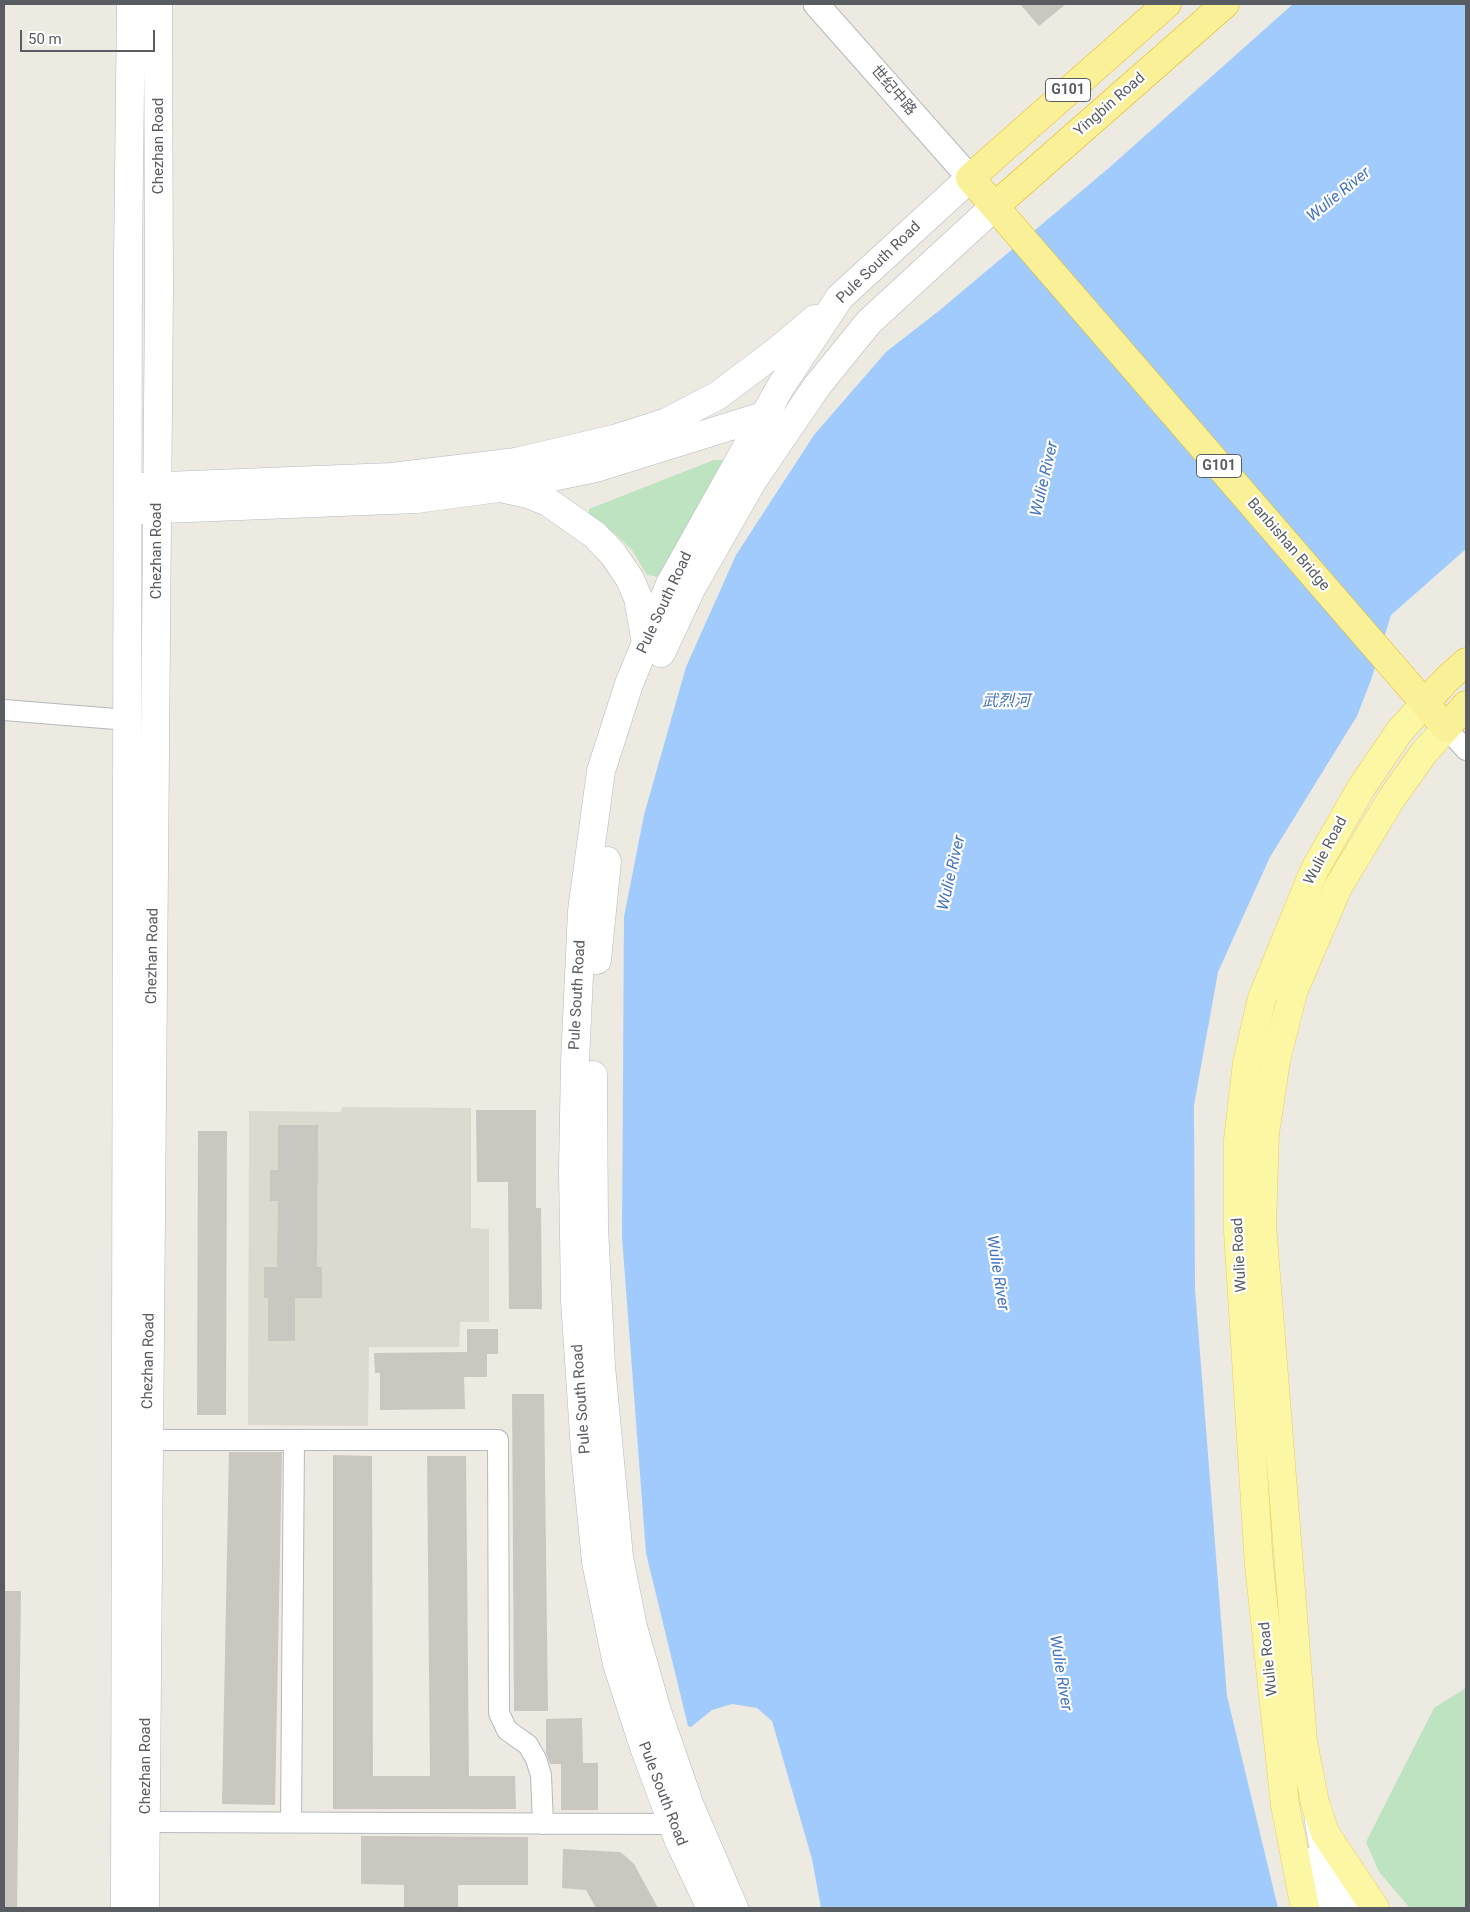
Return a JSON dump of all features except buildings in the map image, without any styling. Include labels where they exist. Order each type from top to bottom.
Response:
[{"type":"highway","name":"G101","points":[[995,206],[970,178],[1167,4]]},
{"type":"highway","name":"Yingbin Road","points":[[995,206],[1225,4]]},
{"type":"highway","name":"Banbishan Bridge","points":[[995,206],[1425,704]]},
{"type":"highway","name":"Wulie Road","points":[[1425,704],[1447,679],[1466,662]]},
{"type":"highway","name":"G101","points":[[1425,704],[1446,728]]},
{"type":"highway","name":"Wulie Road","points":[[1446,728],[1466,705]]},
{"type":"main road","name":"Chezhan Road","points":[[125,1908],[131,4]]},
{"type":"main road","name":"Chezhan Road","points":[[145,1908],[158,498],[158,4]]},
{"type":"main road","name":"Pule South Road","points":[[711,1908],[673,1824],[644,1747],[617,1664],[596,1562],[585,1450],[575,1300],[572,1170],[582,911],[601,771],[629,684],[670,584],[781,386],[840,297],[970,178]]},
{"type":"main road","name":"Pule South Road","points":[[734,1908],[690,1806],[657,1710],[633,1627],[618,1557],[601,1366],[594,1227],[593,1110],[594,988],[607,862],[620,776],[649,680],[692,587],[753,480],[817,386],[870,322],[995,206]]},
{"type":"main road","points":[[158,498],[392,477],[516,462],[614,439],[667,422],[717,396],[777,351],[840,297]]},
{"type":"main road","points":[[128,499],[416,499],[498,488],[596,468],[763,416]]},
{"type":"main road","points":[[498,488],[528,494],[548,502],[595,535],[613,554],[630,579],[638,598],[646,643]]},
{"type":"main road","name":"Wulie Road","points":[[1305,1908],[1285,1805],[1259,1566],[1238,1230],[1238,1140],[1246,1073],[1262,998],[1314,870],[1361,788],[1399,732],[1425,704]]},
{"type":"main road","name":"Wulie Road","points":[[1375,1908],[1325,1833],[1316,1803],[1303,1742],[1263,1235],[1265,1133],[1276,1060],[1293,992],[1338,887],[1391,800],[1423,754],[1446,728]]},
{"type":"main road","points":[[1316,1803],[1327,1870],[1348,1908]]},
{"type":"main road","points":[[1285,1805],[1310,1883],[1324,1908]]},
{"type":"street","name":"世纪中路","points":[[816,4],[970,178]]},
{"type":"street","points":[[4,710],[128,720]]},
{"type":"street","points":[[1446,728],[1466,750]]},
{"type":"street","points":[[149,1440],[498,1440],[499,1713],[507,1730],[528,1745],[536,1759],[541,1775],[543,1824]]},
{"type":"street","points":[[291,1822],[294,1440]]},
{"type":"street","points":[[146,1822],[673,1824]]},
{"type":"shaded area","points":[[342,1107],[471,1108],[471,1228],[489,1229],[489,1322],[460,1322],[459,1347],[369,1347],[368,1426],[248,1425],[249,1111],[341,1112]]},
{"type":"green space","points":[[714,460],[723,460],[726,470],[659,577],[647,575],[632,550],[615,534],[589,515],[589,509]]},
{"type":"green space","points":[[1466,1688],[1466,1908],[1410,1908],[1379,1872],[1366,1842],[1434,1708]]},
{"type":"water","name":"武烈河","points":[[1293,4],[1466,4],[1466,549],[1391,615],[1371,680],[1357,716],[1270,857],[1218,972],[1194,1105],[1195,1289],[1227,1696],[1278,1908],[821,1908],[812,1859],[772,1721],[757,1708],[732,1704],[712,1710],[691,1727],[688,1726],[646,1553],[622,1237],[624,917],[644,815],[686,667],[736,555],[814,435],[886,352],[940,310],[1110,167]]},
{"type":"water label","name":"Wulie River","points":[[1339,195]]},
{"type":"water label","name":"Wulie River","points":[[1045,479]]},
{"type":"water label","name":"Wulie River","points":[[952,873]]},
{"type":"water label","name":"Wulie River","points":[[997,1273]]},
{"type":"water label","name":"Wulie River","points":[[1060,1673]]}]
